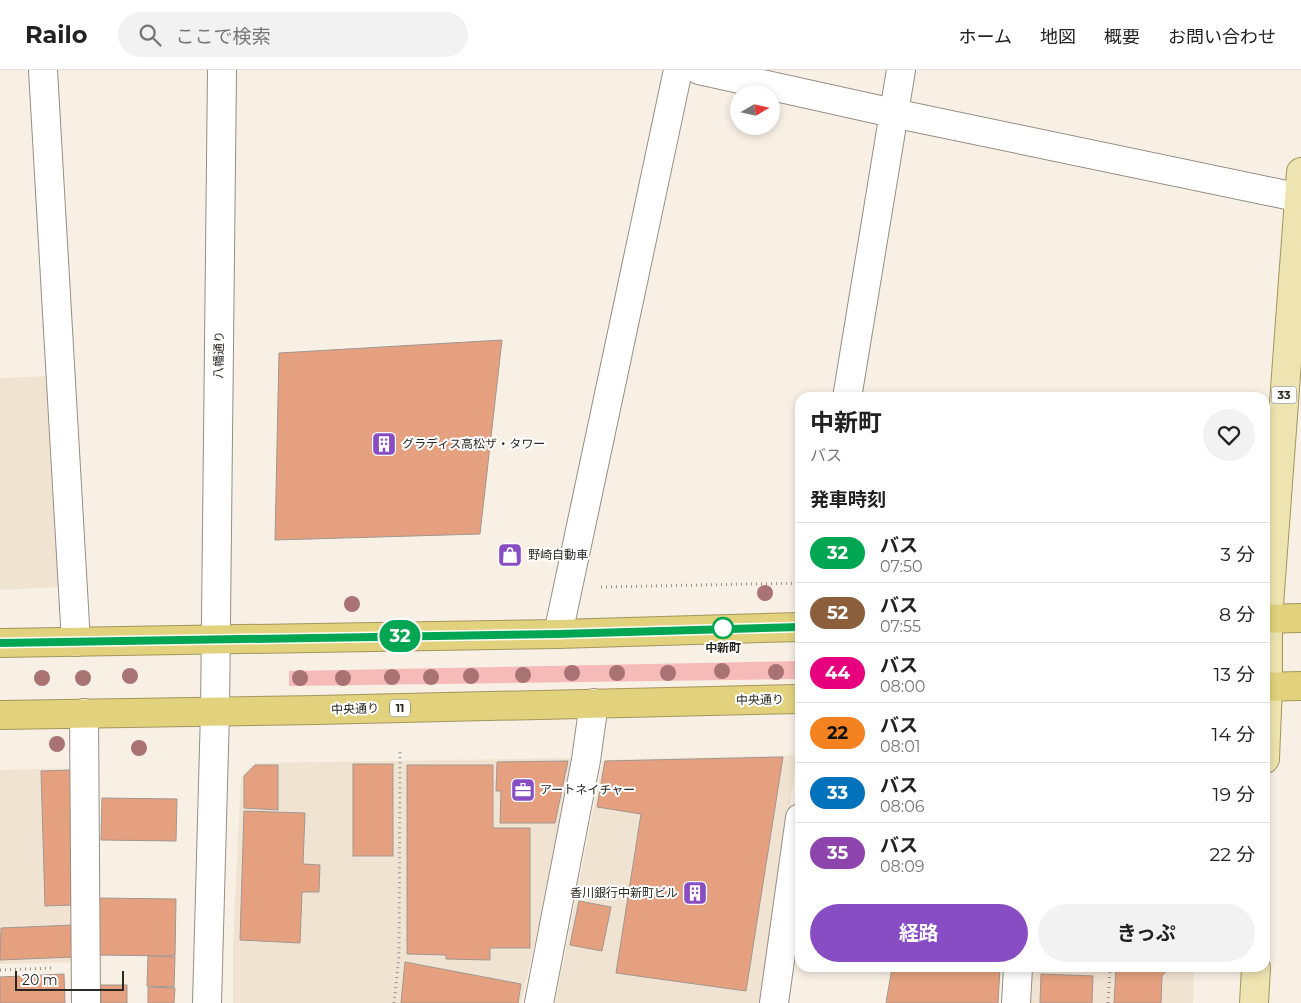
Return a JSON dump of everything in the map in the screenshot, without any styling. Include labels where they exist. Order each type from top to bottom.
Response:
[{"type":"highway","points":[[1270,619],[1301,618]]},
{"type":"highway","points":[[0,643],[558,634],[795,627]]},
{"type":"highway","points":[[1270,687],[1301,686]]},
{"type":"highway","name":"中央通り","points":[[0,715],[795,699]]},
{"type":"main road","name":"33","points":[[1270,580],[1300,189]]},
{"type":"main road","points":[[1254,1003],[1256,972]]},
{"type":"street","points":[[43,70],[76,642]]},
{"type":"street","name":"八幡通り","points":[[207,1003],[215,712],[222,70]]},
{"type":"street","points":[[558,634],[678,70]]},
{"type":"street","points":[[699,70],[893,113],[1300,189]]},
{"type":"street","points":[[848,392],[901,70]]},
{"type":"street","points":[[539,1003],[586,760],[594,703]]},
{"type":"street","points":[[84,713],[86,1003]]},
{"type":"street","points":[[774,1003],[795,854]]},
{"type":"street","points":[[1016,1003],[1018,972]]},
{"type":"path","points":[[593,587],[795,583]]},
{"type":"path","points":[[394,1003],[399,957],[400,751]]},
{"type":"path","points":[[0,970],[86,967]]},
{"type":"path","points":[[1108,1003],[1110,972]]},
{"type":"shaded area","points":[[48,376],[62,587],[0,590],[0,378]]},
{"type":"shaded area","points":[[795,661],[795,679],[289,686],[289,671]]},
{"type":"shaded area","name":"香川銀行中新町ビル","points":[[795,755],[795,770],[763,1003],[555,1003],[603,760]]},
{"type":"shaded area","points":[[571,758],[539,925],[521,1003],[233,1003],[233,943],[241,776],[255,763]]},
{"type":"shaded area","points":[[76,768],[78,962],[0,964],[0,770]]},
{"type":"shaded area","points":[[1032,972],[1194,972],[1193,1003],[1030,1003]]},
{"type":"building","name":"グラディス高松ザ・タワー","points":[[502,340],[480,534],[275,540],[279,353]]},
{"type":"building","name":"香川銀行中新町ビル","points":[[783,757],[746,991],[616,973],[641,814],[597,807],[605,761]]},
{"type":"building","points":[[568,761],[555,823],[500,823],[501,791],[496,791],[497,762]]},
{"type":"building","points":[[353,764],[393,764],[393,856],[353,856]]},
{"type":"building","points":[[255,765],[278,765],[278,810],[244,808],[244,776]]},
{"type":"building","points":[[407,765],[493,765],[493,828],[530,828],[530,948],[490,948],[490,960],[446,959],[446,955],[407,954]]},
{"type":"building","points":[[73,770],[76,895],[71,896],[71,905],[45,906],[41,771]]},
{"type":"building","points":[[102,798],[177,799],[176,841],[101,840]]},
{"type":"building","points":[[244,811],[305,813],[303,864],[320,865],[319,892],[302,892],[300,943],[240,940]]},
{"type":"building","points":[[98,898],[176,899],[175,956],[97,955]]},
{"type":"building","points":[[579,901],[611,907],[602,951],[570,945]]},
{"type":"building","points":[[74,925],[75,957],[0,960],[1,928]]},
{"type":"building","points":[[148,956],[175,957],[174,987],[147,986]]},
{"type":"building","points":[[405,962],[521,984],[518,1003],[401,1003]]},
{"type":"building","points":[[891,972],[1000,972],[998,1003],[886,1003]]},
{"type":"building","points":[[1116,972],[1166,972],[1162,976],[1161,1003],[1114,1003]]},
{"type":"building","points":[[64,974],[65,1003],[0,1003],[0,977]]},
{"type":"building","points":[[1041,974],[1093,976],[1092,1003],[1040,1003]]},
{"type":"building","points":[[101,985],[127,985],[127,1003],[101,1003]]},
{"type":"building","points":[[148,987],[175,988],[174,1003],[148,1003]]},
{"type":"bus line","name":"32","points":[[0,643],[558,634],[795,627]]},
{"type":"place","name":"グラディス高松ザ・タワー","points":[[384,444]]},
{"type":"place","name":"野崎自動車","points":[[510,555]]},
{"type":"place","name":"中新町","points":[[723,628]]},
{"type":"place","name":"アートネイチャー","points":[[523,790]]},
{"type":"place","name":"香川銀行中新町ビル","points":[[695,893]]}]
